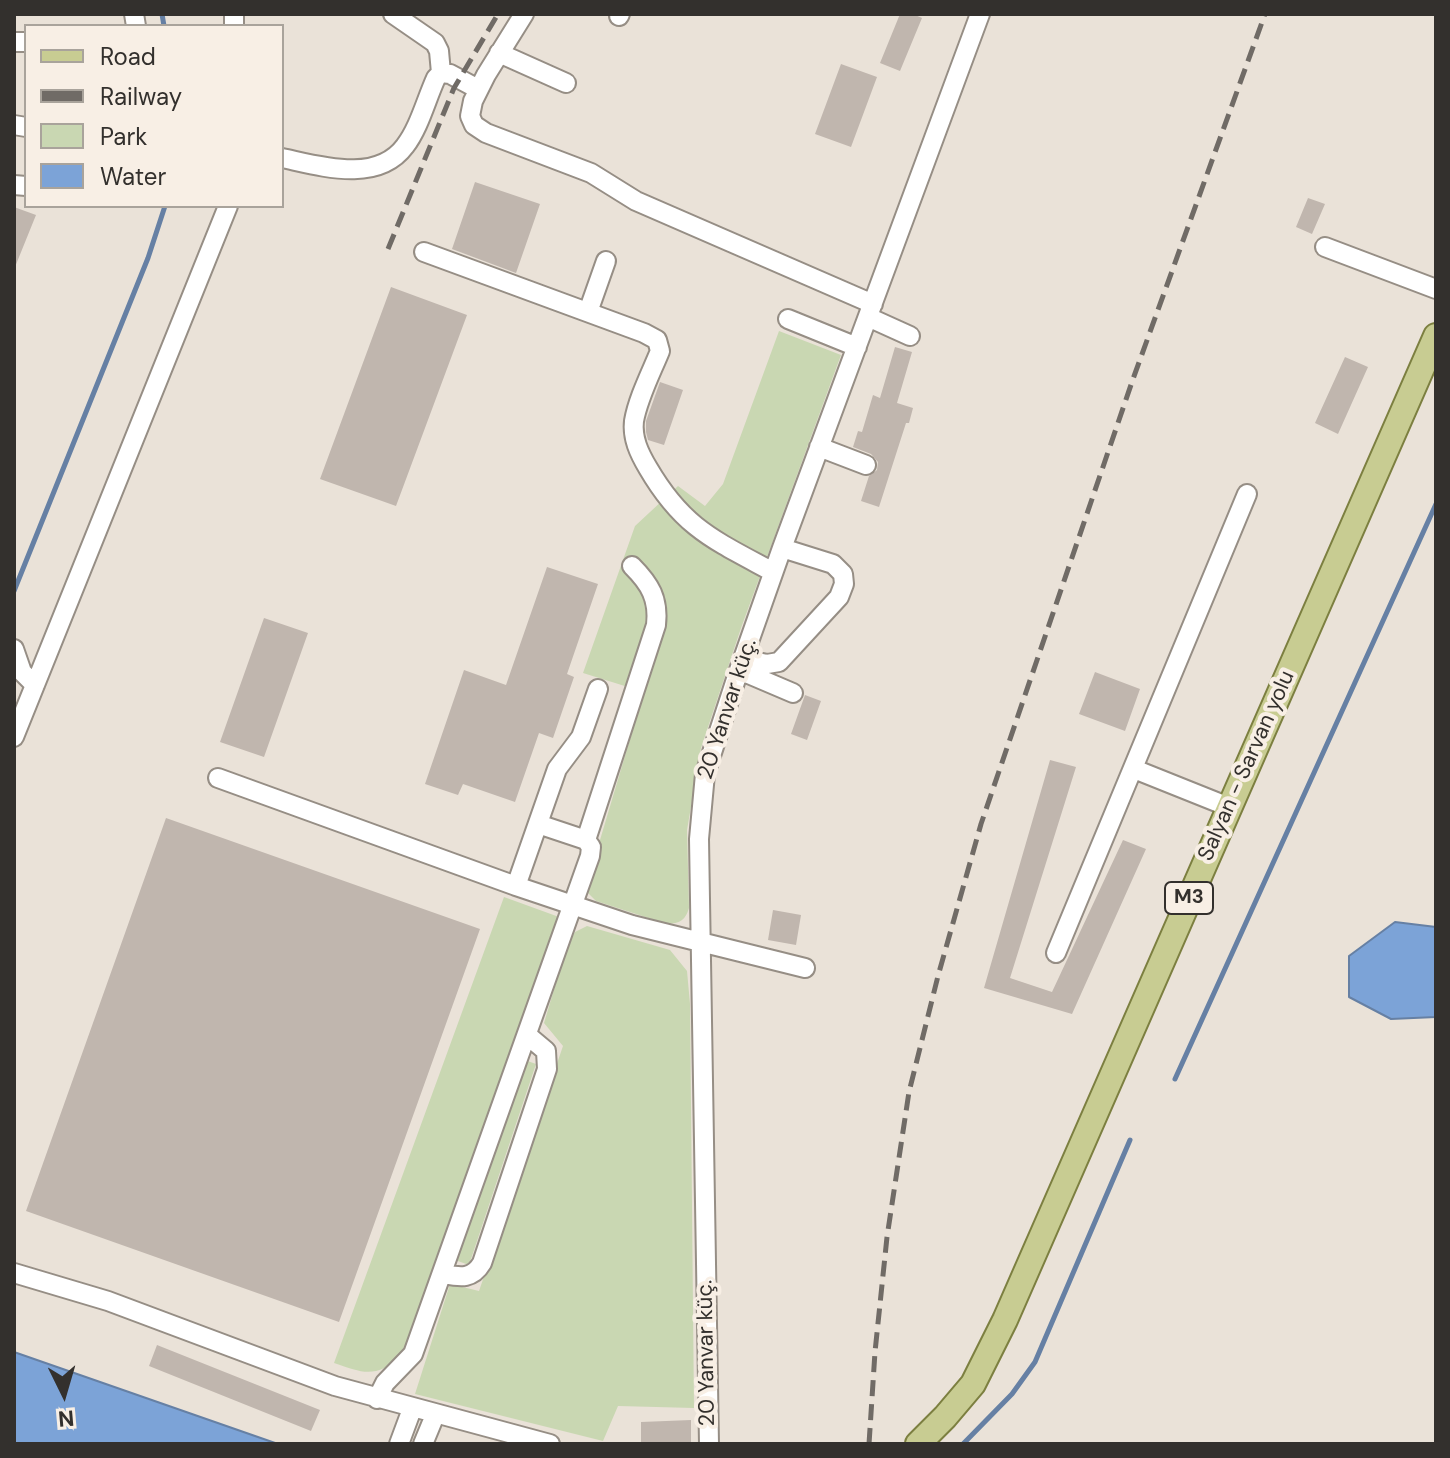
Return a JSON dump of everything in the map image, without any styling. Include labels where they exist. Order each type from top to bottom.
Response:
[{"type":"main road","name":"Salyan - Sarvan yolu","points":[[918,1444],[959,1401],[982,1368],[1436,336]]},
{"type":"street","points":[[393,14],[435,43],[441,73]]},
{"type":"street","points":[[524,14],[478,89],[470,116],[474,125],[486,133],[591,173],[636,201],[871,311],[910,336]]},
{"type":"street","name":"20 Yanvar küç.","points":[[709,1444],[699,839],[705,774],[773,572],[980,14]]},
{"type":"street","points":[[499,53],[566,83]]},
{"type":"street","points":[[441,73],[450,74],[478,89]]},
{"type":"street","points":[[284,158],[337,169],[377,167],[399,154],[408,143],[441,73]]},
{"type":"street","points":[[14,737],[227,208]]},
{"type":"street","points":[[1325,247],[1436,289]]},
{"type":"street","points":[[424,252],[657,340],[660,351],[634,423],[635,440],[641,457],[674,508],[693,526],[773,572]]},
{"type":"street","points":[[588,312],[606,261]]},
{"type":"street","points":[[788,319],[857,347]]},
{"type":"street","points":[[819,447],[866,465]]},
{"type":"street","points":[[1056,953],[1247,494]]},
{"type":"street","points":[[741,665],[779,662],[839,597],[844,584],[843,574],[833,564],[782,548]]},
{"type":"street","points":[[586,840],[656,625],[658,608],[653,591],[632,566]]},
{"type":"street","points":[[14,649],[22,672],[35,685]]},
{"type":"street","points":[[741,665],[793,693]]},
{"type":"street","points":[[516,886],[557,769],[581,737],[598,689]]},
{"type":"street","points":[[1134,769],[1229,807]]},
{"type":"street","points":[[218,778],[573,906],[701,943],[805,968]]},
{"type":"street","points":[[377,1399],[385,1383],[413,1354],[590,856],[591,847],[586,840],[538,824]]},
{"type":"street","points":[[442,1274],[465,1278],[476,1273],[482,1263],[547,1069],[546,1051],[527,1035]]},
{"type":"street","points":[[14,1273],[108,1301],[335,1386],[518,1440],[550,1444]]},
{"type":"street","points":[[399,1444],[412,1409]]},
{"type":"street","points":[[423,1444],[435,1415]]},
{"type":"green space","points":[[779,331],[841,355],[741,628],[701,748],[687,830],[689,908],[681,920],[667,924],[596,901],[588,893],[589,877],[644,692],[583,673],[635,526],[678,486],[705,506],[723,484]]},
{"type":"green space","points":[[504,897],[559,917],[403,1355],[377,1371],[354,1370],[334,1363]]},
{"type":"green space","points":[[587,926],[670,950],[687,971],[690,1004],[694,1408],[618,1406],[603,1441],[415,1394],[450,1284],[479,1291],[563,1046],[544,1023],[567,946],[575,932]]},
{"type":"green space","points":[[522,1059],[536,1064],[469,1265],[455,1260]]},
{"type":"water","points":[[1395,922],[1436,927],[1436,1017],[1391,1019],[1349,997],[1349,956]]},
{"type":"water","points":[[14,1352],[278,1444],[14,1444]]},
{"type":"building","points":[[900,14],[922,18],[900,71],[880,63]]},
{"type":"building","points":[[841,64],[877,77],[851,147],[815,134]]},
{"type":"building","points":[[475,182],[540,204],[516,273],[452,249]]},
{"type":"building","points":[[1308,198],[1325,204],[1312,234],[1296,227]]},
{"type":"building","points":[[14,207],[36,215],[15,267],[14,267]]},
{"type":"building","points":[[391,287],[467,315],[396,506],[320,479]]},
{"type":"building","points":[[895,347],[912,352],[897,403],[913,408],[879,507],[861,501],[869,476],[877,470],[878,462],[871,454],[853,447],[858,431],[862,432],[873,395],[880,398]]},
{"type":"building","points":[[1345,357],[1368,367],[1338,434],[1315,423]]},
{"type":"building","points":[[660,382],[683,390],[664,445],[648,440],[646,432],[646,421]]},
{"type":"building","points":[[547,567],[598,584],[567,674],[574,677],[553,738],[539,733],[515,802],[463,784],[458,795],[425,784],[464,670],[506,685]]},
{"type":"building","points":[[264,618],[308,633],[264,757],[220,742]]},
{"type":"building","points":[[1095,672],[1140,689],[1125,731],[1079,714]]},
{"type":"building","points":[[805,695],[821,701],[807,740],[791,734]]},
{"type":"building","points":[[1050,760],[1076,767],[1010,978],[1052,992],[1123,840],[1146,849],[1072,1014],[984,988]]},
{"type":"building","points":[[166,818],[480,929],[339,1322],[26,1211]]},
{"type":"building","points":[[773,910],[801,915],[796,945],[768,940]]},
{"type":"building","points":[[157,1345],[320,1410],[311,1431],[149,1366]]},
{"type":"building","points":[[691,1420],[691,1444],[641,1444],[641,1422]]},
{"type":"waterway","points":[[162,14],[164,24]]},
{"type":"waterway","points":[[14,591],[148,258],[164,208]]},
{"type":"waterway","points":[[1175,1079],[1436,504]]},
{"type":"waterway","points":[[963,1444],[1012,1394],[1035,1362],[1130,1140]]},
{"type":"railway","points":[[388,249],[454,88],[498,14]]},
{"type":"railway","points":[[869,1444],[887,1237],[909,1092],[938,976],[981,824],[1133,379],[1265,14]]}]
